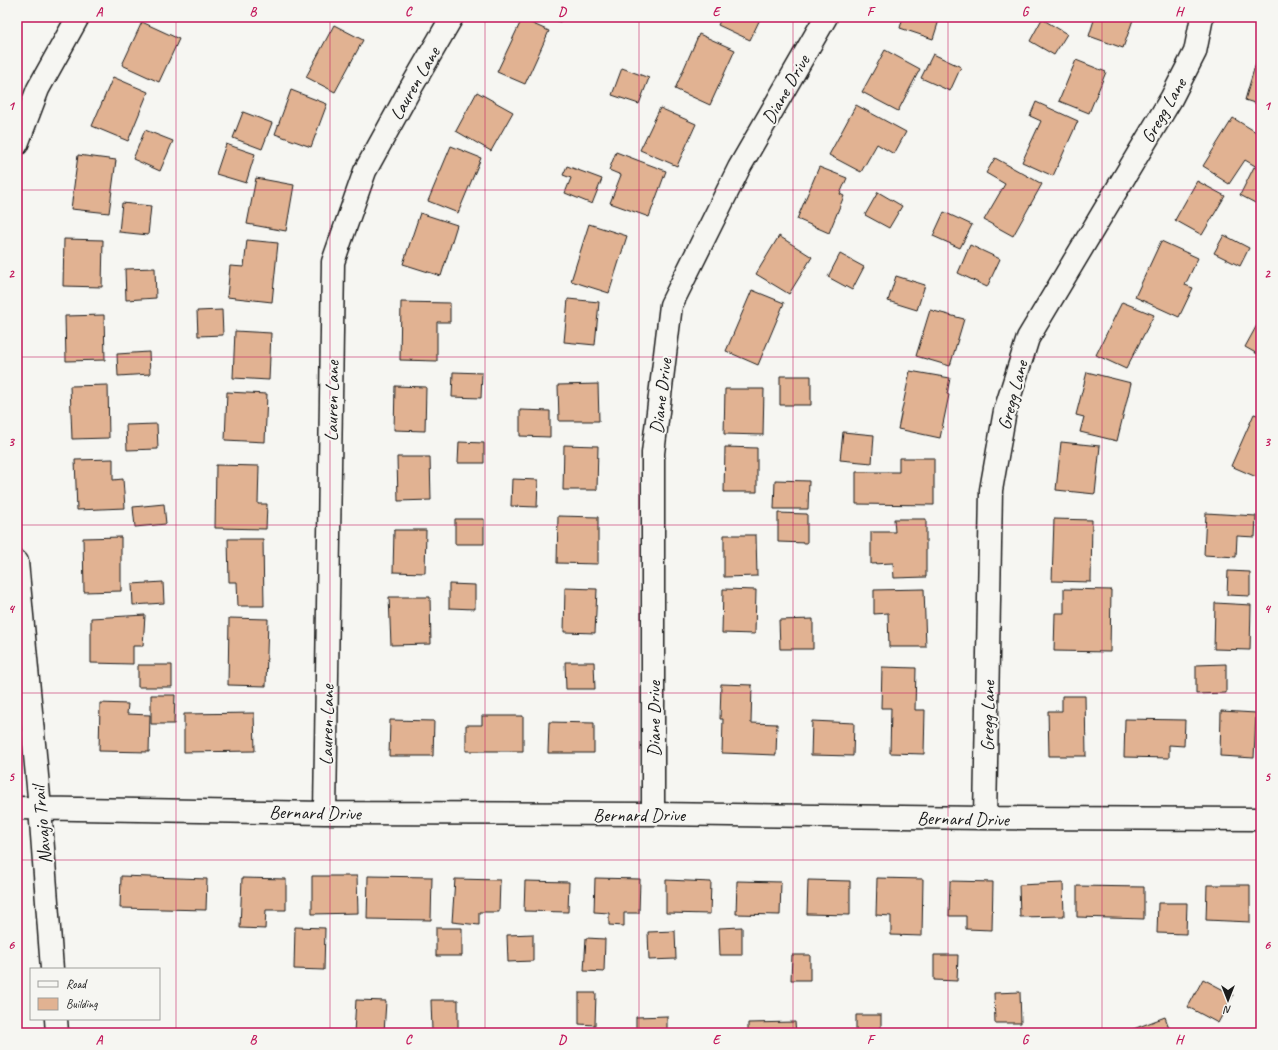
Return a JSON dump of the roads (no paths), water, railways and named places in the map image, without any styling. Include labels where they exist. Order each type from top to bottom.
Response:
[{"type":"street","points":[[17,144],[38,90],[78,17]]},
{"type":"street","name":"Lauren Lane","points":[[325,813],[333,262],[365,171],[452,17]]},
{"type":"street","name":"Diane Drive","points":[[653,814],[653,454],[671,305],[739,168],[826,17]]},
{"type":"street","name":"Gregg Lane","points":[[985,818],[991,490],[1005,411],[1028,338],[1170,99],[1195,52],[1202,17]]},
{"type":"street","name":"Navajo Trail","points":[[17,562],[40,808],[52,968]]},
{"type":"street","name":"Bernard Drive","points":[[17,808],[325,813],[1261,819]]},
{"type":"street","points":[[56,1020],[57,1033]]}]
